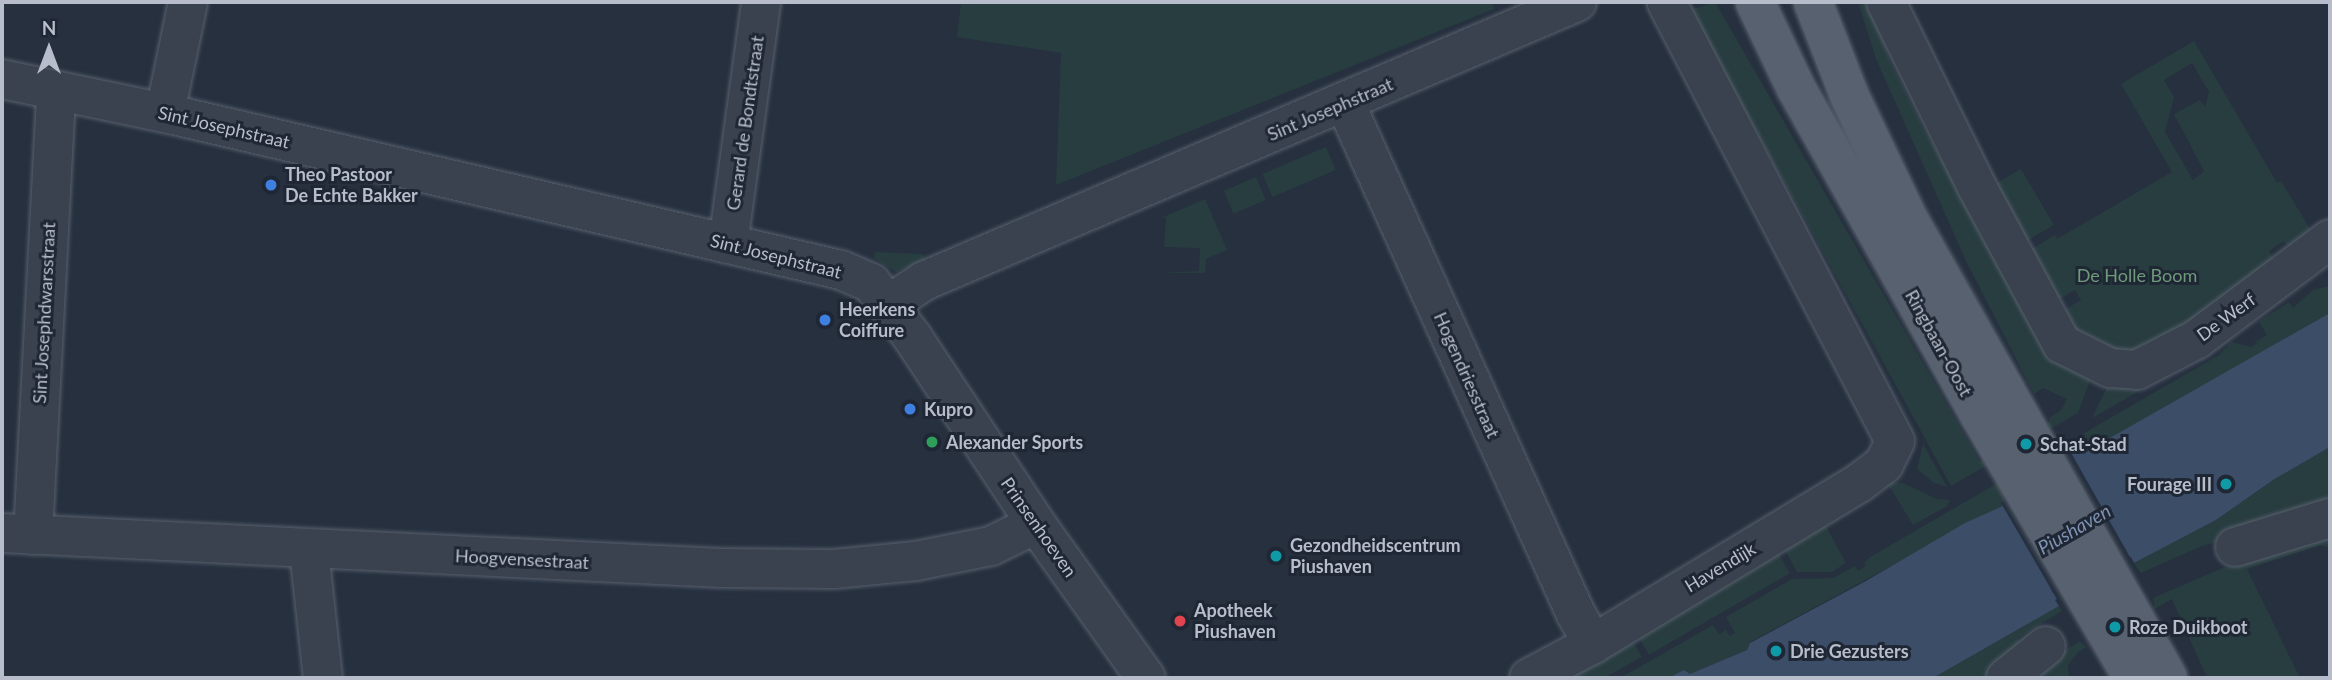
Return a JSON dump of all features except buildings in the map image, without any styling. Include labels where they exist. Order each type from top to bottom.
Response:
[{"type":"main road","name":"Ringbaan-Oost","points":[[1755,2],[1796,88],[1995,409],[2135,662],[2168,678]]},
{"type":"main road","name":"Ringbaan-Oost","points":[[1813,2],[1849,95],[1995,409]]},
{"type":"street","points":[[165,113],[188,2]]},
{"type":"street","name":"Gerard de Bondtstraat","points":[[728,244],[761,2]]},
{"type":"street","name":"Sint Josephstraat","points":[[2,79],[165,113],[841,270],[871,283],[889,304],[924,281],[1577,2]]},
{"type":"street","name":"Havendijk","points":[[1529,678],[1593,643],[1859,484],[1885,464],[1895,441],[1666,2]]},
{"type":"street","name":"De Werf","points":[[1886,2],[1977,187],[2062,344],[2110,368],[2137,370],[2197,339],[2330,239]]},
{"type":"street","name":"Sint Josephdwarsstraat","points":[[17,534],[56,91]]},
{"type":"street","name":"Hogendriesstraat","points":[[1345,103],[1575,612],[1593,643]]},
{"type":"street","name":"Prinsenhoeven","points":[[889,304],[1036,524],[1146,678]]},
{"type":"street","points":[[2235,547],[2330,518]]},
{"type":"street","name":"Hoogvensestraat","points":[[17,534],[721,568],[834,569],[916,561],[991,546],[1036,524]]},
{"type":"street","points":[[309,550],[323,678]]},
{"type":"green space","points":[[961,2],[1492,2],[1494,9],[1056,185],[1061,53],[957,37]]},
{"type":"green space","points":[[1715,2],[1980,462],[2050,421],[2049,418],[2061,410],[2067,399],[2043,388],[2034,394],[1967,263],[1876,59],[1858,2],[1873,2],[1872,10],[1891,63],[1925,131],[1990,246],[2091,378],[2078,413],[1951,486],[1690,10]]},
{"type":"green space","name":"De Holle Boom","points":[[2194,41],[2277,183],[2281,181],[2315,237],[2293,254],[2284,241],[2276,246],[2269,252],[2278,265],[2152,351],[2117,352],[2075,330],[2061,312],[2081,300],[2075,290],[2054,302],[2023,254],[2055,235],[2057,239],[2172,172],[2121,84]],"holes":[[[2192,63],[2209,92],[2205,107],[2200,100],[2174,114],[2204,171],[2193,180],[2165,132],[2174,97],[2164,80]]]},
{"type":"green space","points":[[1326,147],[1336,170],[1272,197],[1262,174]]},
{"type":"green space","points":[[2021,169],[2054,225],[2018,246],[1990,187]]},
{"type":"green space","points":[[1256,177],[1266,200],[1234,214],[1224,191]]},
{"type":"green space","points":[[1205,199],[1227,250],[1206,259],[1205,273],[1159,273],[1199,271],[1200,248],[1164,247],[1166,218],[1161,218]]},
{"type":"green space","points":[[875,252],[923,254],[926,260],[896,272],[874,258]]},
{"type":"green space","points":[[2330,286],[2330,313],[2314,323],[2108,439],[2071,454],[2003,506],[1750,642],[1747,650],[1690,674],[1684,670],[1668,678],[1620,678],[1713,625],[1719,634],[1726,630],[1730,636],[1735,633],[1726,617],[1792,579],[1833,578],[1855,566],[1858,571],[1866,566],[1864,563],[1870,557],[2219,355],[2231,342],[2251,347],[2257,343],[2251,333],[2257,341],[2267,335],[2259,322],[2248,328],[2289,302],[2293,308],[2313,290]]},
{"type":"green space","points":[[2213,348],[2098,415],[2092,418],[2107,387]]},
{"type":"green space","points":[[1923,444],[1947,487],[1934,483],[1917,469]]},
{"type":"green space","points":[[2330,447],[2330,503],[2275,525],[2202,546],[2141,573],[2137,568],[2134,563],[2216,520],[2273,480]]},
{"type":"green space","points":[[1903,483],[1937,499],[1950,500],[1947,506],[1913,525],[1888,484]]},
{"type":"green space","points":[[1823,521],[1846,563],[1832,572],[1797,572],[1782,545]]},
{"type":"green space","points":[[2330,533],[2330,548],[2321,545],[2247,569],[2300,678],[2207,678],[2172,599],[2078,652],[2068,665],[2069,678],[2045,678],[2042,674],[2059,654],[2080,641],[2086,647],[2155,606],[2153,598],[2220,569]]},
{"type":"green space","points":[[1776,549],[1790,573],[1649,655],[1635,630]]},
{"type":"green space","points":[[2059,606],[2062,611],[2018,638],[2027,651],[1994,678],[1933,678]]},
{"type":"green space","points":[[1628,633],[1642,657],[1604,678],[1550,678]]},
{"type":"water","name":"Piushaven","points":[[2330,313],[2330,447],[2273,480],[2216,520],[2134,563],[2131,557],[2055,600],[2059,606],[1933,678],[1668,678],[1684,670],[1690,674],[1747,650],[1750,643],[1866,581],[1965,523],[2003,506],[2071,454],[2108,439]],"holes":[[[2123,545],[2126,550],[2053,593],[2050,587]]]},
{"type":"pier","points":[[2070,451],[2135,566],[2130,562],[2060,602],[2062,608],[2001,503]]},
{"type":"place","name":"Theo Pastoor De Echte Bakker","points":[[271,185]]},
{"type":"place","name":"Heerkens Coiffure","points":[[825,320]]},
{"type":"place","name":"Kupro","points":[[910,409]]},
{"type":"place","name":"Alexander Sports","points":[[932,442]]},
{"type":"place","name":"Schat-Stad","points":[[2026,444]]},
{"type":"place","name":"Fourage III","points":[[2226,484]]},
{"type":"place","name":"Gezondheidscentrum Piushaven","points":[[1276,556]]},
{"type":"place","name":"Apotheek Piushaven","points":[[1180,621]]},
{"type":"place","name":"Roze Duikboot","points":[[2115,627]]},
{"type":"place","name":"Drie Gezusters","points":[[1776,651]]}]
